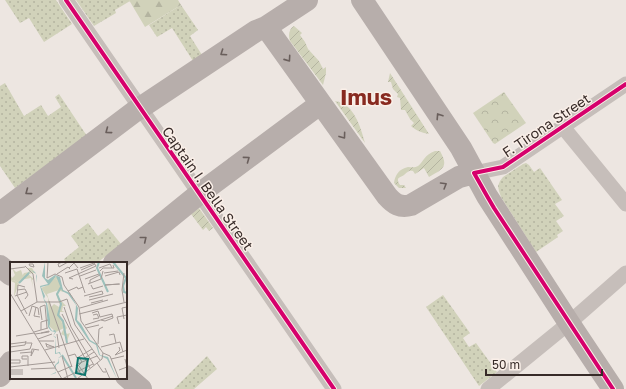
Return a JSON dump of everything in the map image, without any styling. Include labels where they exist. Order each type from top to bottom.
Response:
[{"type":"main road","points":[[0,213],[140,108],[256,31],[266,27],[307,0]]},
{"type":"main road","points":[[362,0],[461,148],[487,196],[569,323],[614,389]]},
{"type":"main road","name":"F. Tirona Street","points":[[266,27],[387,196],[395,204],[401,206],[411,205],[459,177],[474,173]]},
{"type":"main road","points":[[115,262],[199,194],[320,104]]},
{"type":"main road","points":[[0,266],[10,274]]},
{"type":"main road","points":[[0,376],[10,363]]},
{"type":"main road","points":[[127,377],[141,389]]},
{"type":"street","name":"Captain I. Bella Street","points":[[66,0],[334,389]]},
{"type":"street","name":"F. Tirona Street","points":[[474,173],[504,167],[626,84]]},
{"type":"street","points":[[563,127],[626,204]]},
{"type":"street","points":[[488,389],[626,274]]},
{"type":"green space","points":[[5,0],[56,0],[72,24],[44,42],[29,18],[20,23]]},
{"type":"green space","points":[[76,0],[130,1],[115,10],[116,13],[94,26]]},
{"type":"green space","points":[[129,0],[178,0],[181,5],[145,27]]},
{"type":"green space","points":[[181,5],[198,30],[190,36],[202,55],[193,61],[172,28],[157,37],[149,25]]},
{"type":"green space","points":[[294,26],[302,33],[300,35],[308,49],[319,61],[323,69],[326,67],[323,85],[290,41],[289,32]]},
{"type":"green space","points":[[390,73],[429,134],[420,132],[411,126],[414,123],[405,110],[401,110],[400,98],[397,97],[398,94],[393,89],[391,82],[388,82]]},
{"type":"green space","points":[[5,83],[24,116],[41,105],[48,116],[61,107],[55,97],[59,94],[87,136],[15,188],[0,166],[0,86]]},
{"type":"green space","points":[[504,92],[526,123],[495,144],[473,113]]},
{"type":"green space","points":[[335,101],[342,103],[352,111],[359,124],[365,143]]},
{"type":"green space","points":[[435,151],[440,151],[444,161],[443,167],[438,172],[429,177],[424,168],[415,174],[413,171],[408,172],[398,179],[400,185],[404,185],[406,188],[399,188],[394,183],[396,175],[400,171],[408,167],[418,166],[427,155]]},
{"type":"green space","points":[[526,163],[534,172],[540,168],[562,200],[555,204],[564,216],[556,221],[563,231],[557,235],[558,237],[536,252],[501,197],[498,186],[503,177]]},
{"type":"green space","points":[[199,208],[213,228],[209,231],[206,227],[203,230],[191,214]]},
{"type":"green space","points":[[88,223],[98,236],[108,228],[121,244],[98,262],[66,262],[64,259],[79,247],[71,236]]},
{"type":"green space","points":[[443,295],[470,333],[463,338],[469,347],[476,343],[497,372],[479,386],[426,307]]},
{"type":"green space","points":[[207,356],[217,369],[194,389],[174,389]]},
{"type":"cycle path","points":[[66,0],[334,389]]},
{"type":"cycle path","points":[[613,389],[494,208],[474,173],[503,167],[626,84]]},
{"type":"district","name":"Imus","points":[[366,96]]}]
